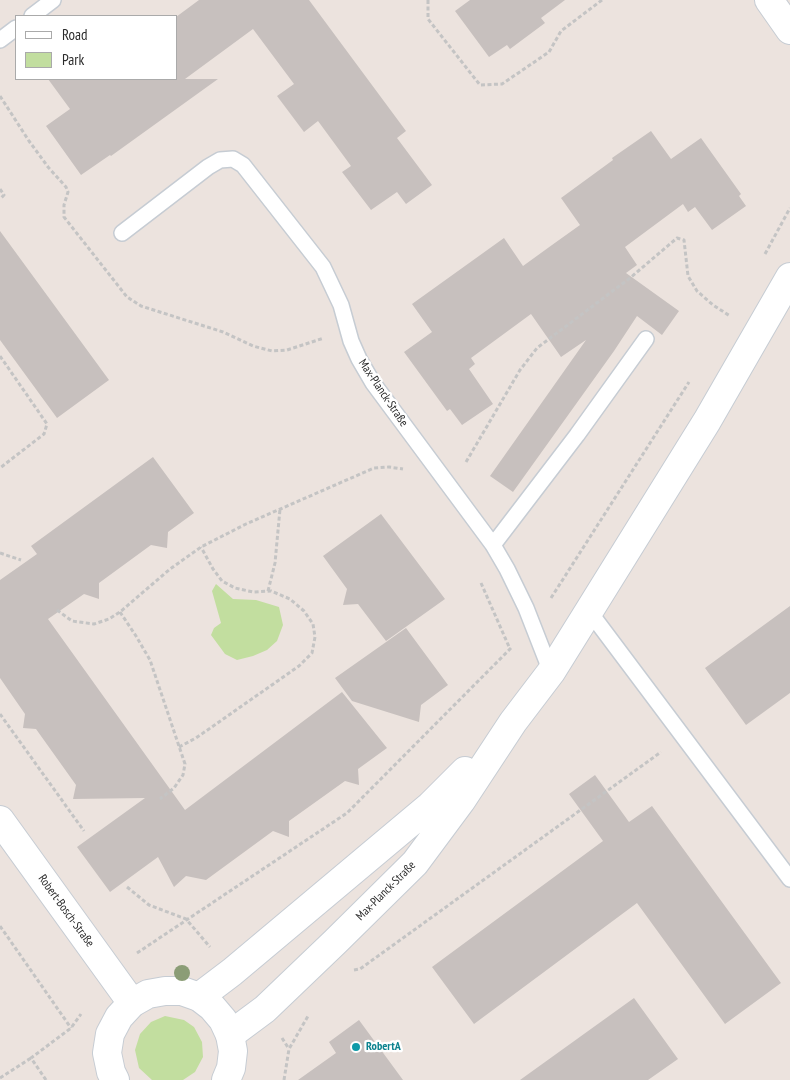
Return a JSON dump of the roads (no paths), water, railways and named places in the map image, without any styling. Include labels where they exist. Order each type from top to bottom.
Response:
[{"type":"street","points":[[769,0],[790,30]]},
{"type":"street","name":"Max-Planck-Straße","points":[[230,1035],[265,1009],[415,863],[461,801],[513,722],[551,672],[707,421],[790,277]]},
{"type":"street","name":"Max-Planck-Straße","points":[[199,997],[232,972],[430,806],[513,722]]},
{"type":"street","name":"Robert-Bosch-Straße","points":[[0,820],[132,1003]]},
{"type":"street","points":[[108,1077],[107,1053],[110,1034],[119,1017],[132,1003],[148,994],[165,990],[182,991],[199,997],[212,1006],[223,1020],[230,1035],[233,1052],[231,1068],[226,1080]]},
{"type":"lane","points":[[33,15],[53,0]]},
{"type":"lane","points":[[0,40],[15,29]]},
{"type":"lane","name":"Max-Planck-Straße","points":[[122,233],[208,167],[220,160],[233,158],[243,165],[323,267],[341,305],[359,360],[373,383],[493,545],[507,569],[533,626],[551,672]]},
{"type":"lane","points":[[493,545],[577,435],[646,339]]},
{"type":"lane","points":[[589,611],[790,879]]},
{"type":"place","name":"RobertA","points":[[356,1047]]}]
